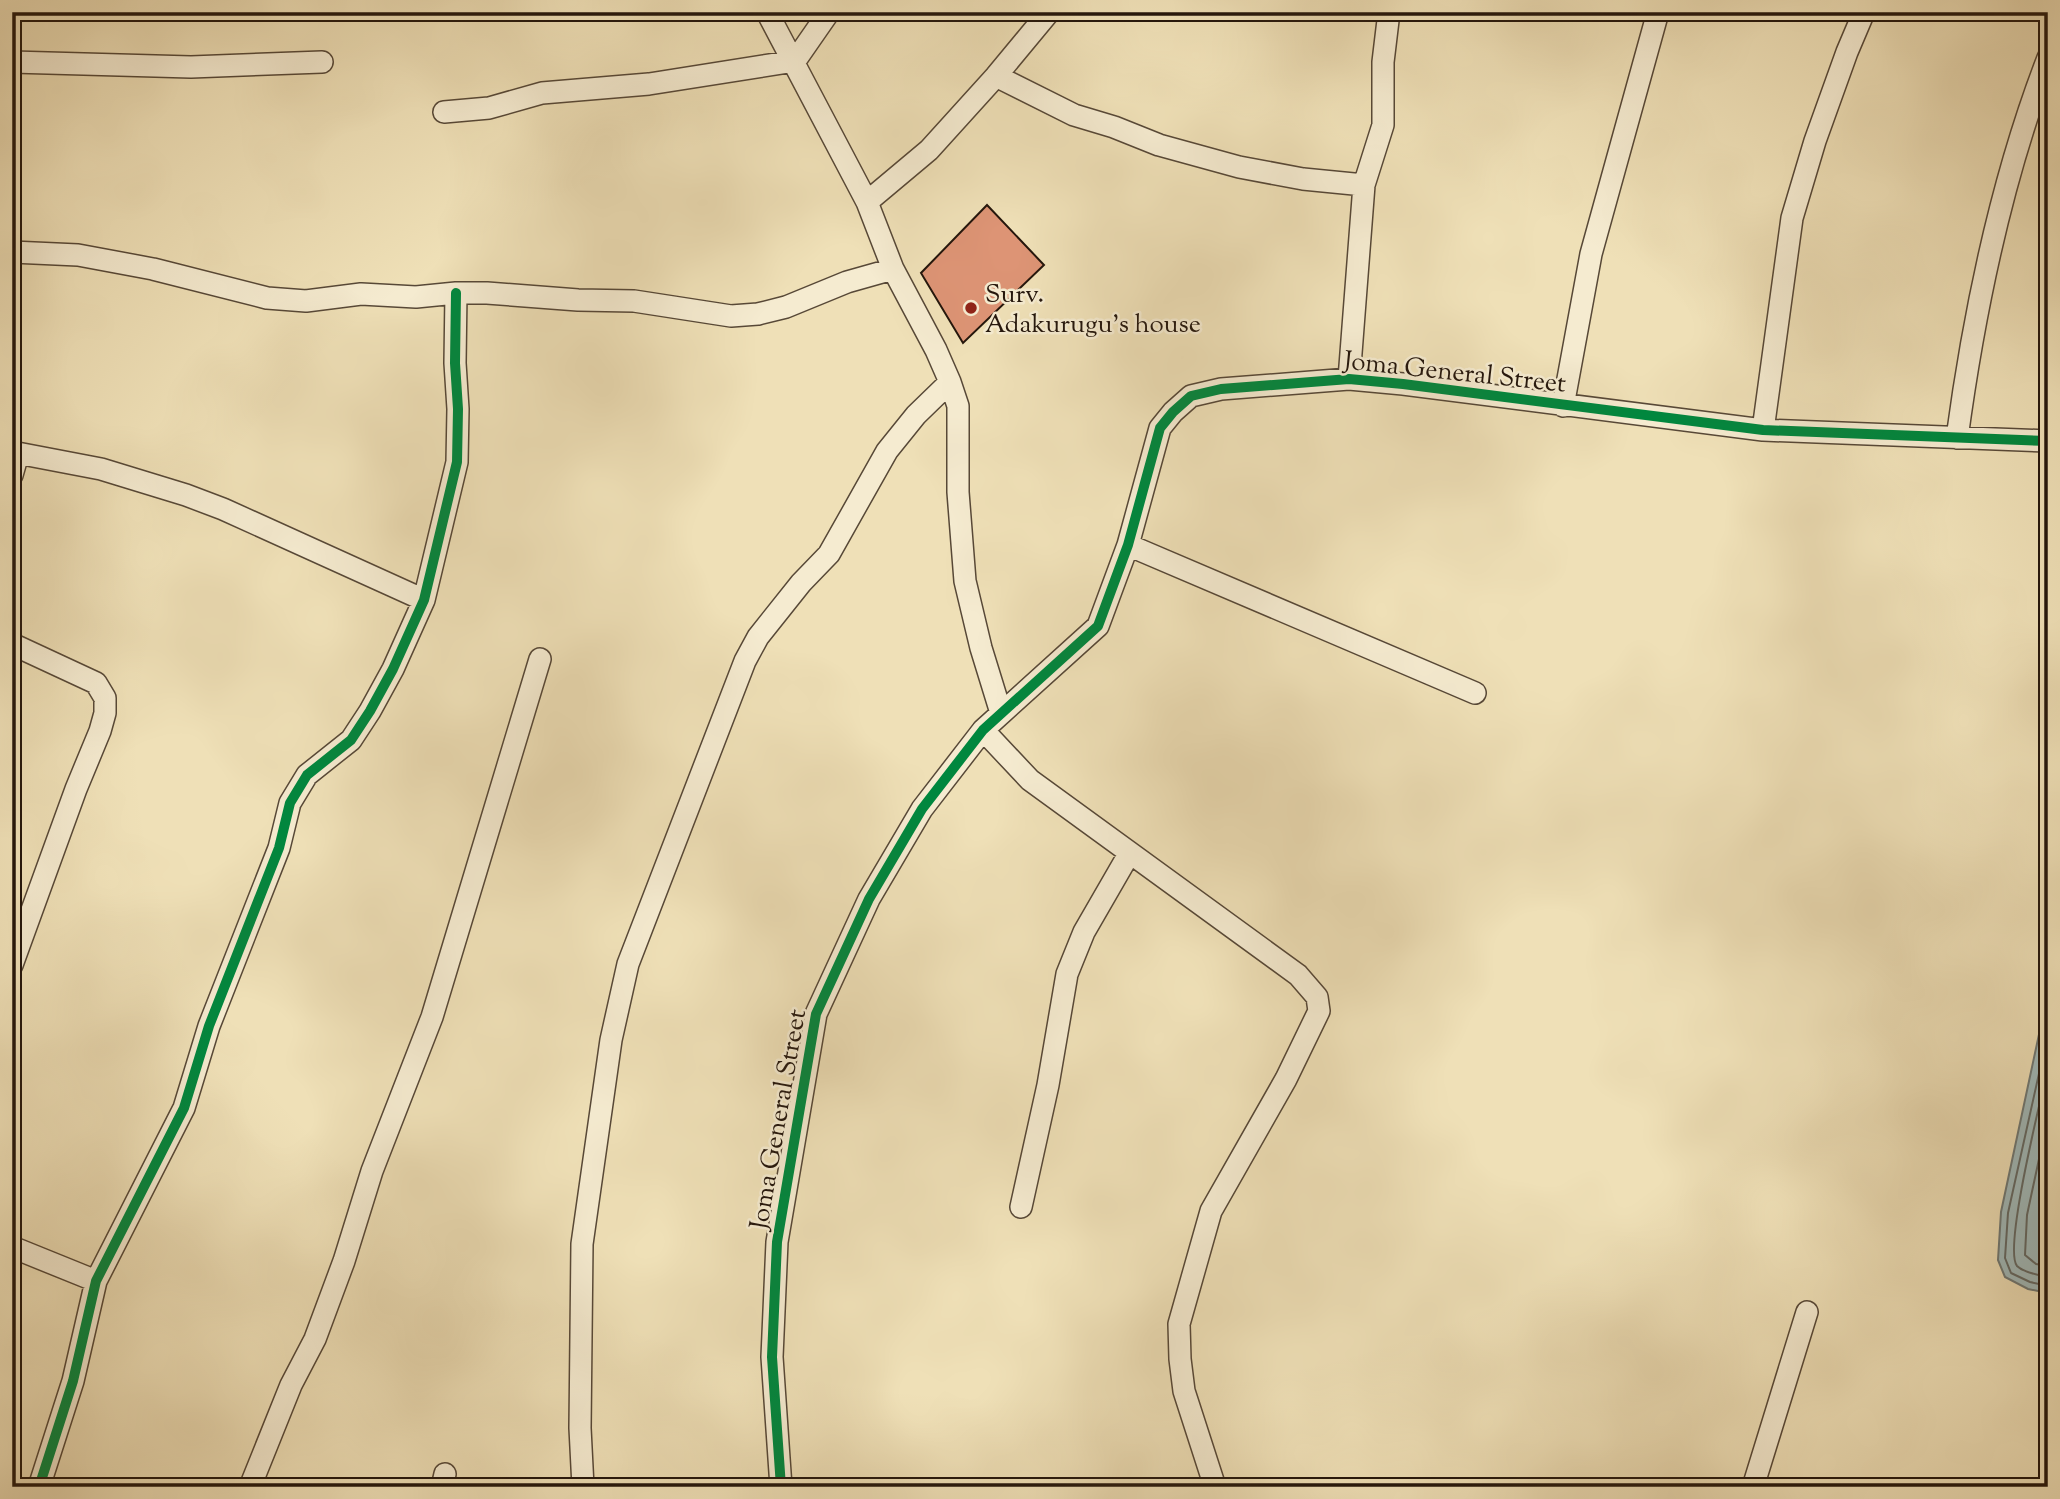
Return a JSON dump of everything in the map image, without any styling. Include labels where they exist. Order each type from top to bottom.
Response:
[{"type":"street","points":[[767,12],[867,202],[893,269],[950,382],[958,406],[958,492],[965,581],[981,648],[1001,713]]},
{"type":"street","points":[[444,112],[489,108],[542,93],[649,84],[795,61],[829,12]]},
{"type":"street","points":[[867,202],[929,150],[1049,12]]},
{"type":"street","points":[[1349,379],[1364,185],[1383,125],[1382,62],[1389,12]]},
{"type":"street","points":[[1563,406],[1591,254],[1658,12]]},
{"type":"street","points":[[1763,430],[1792,218],[1815,141],[1864,12]]},
{"type":"street","points":[[1957,438],[1967,363],[2015,154],[2048,58]]},
{"type":"street","points":[[12,62],[191,67],[322,62]]},
{"type":"street","points":[[996,76],[1074,115],[1159,145],[1290,177],[1364,185]]},
{"type":"street","points":[[12,252],[78,255],[267,298],[306,301],[361,294],[416,297],[456,293],[634,301],[732,316],[758,314],[786,307],[847,282],[893,269]]},
{"type":"street","points":[[39,1487],[73,1381],[96,1281],[184,1108],[214,1014],[279,848],[290,803],[307,775],[351,740],[393,669],[424,600],[457,462],[456,293]]},
{"type":"street","name":"Joma General Street","points":[[781,1487],[772,1357],[777,1242],[816,1014],[869,898],[922,809],[983,730],[1098,626],[1128,545],[1160,428],[1173,411],[1191,396],[1221,389],[1349,379],[1763,430],[2048,440]]},
{"type":"street","points":[[583,1487],[580,1428],[582,1244],[611,1040],[628,964],[749,653],[758,637],[801,583],[829,554],[887,451],[916,415],[950,382]]},
{"type":"street","points":[[12,475],[15,453],[101,469],[223,509],[424,600]]},
{"type":"street","points":[[1128,545],[1475,693]]},
{"type":"street","points":[[12,644],[96,683],[105,698],[105,713],[100,731],[12,965]]},
{"type":"street","points":[[250,1487],[291,1385],[316,1339],[372,1171],[432,1017],[540,659]]},
{"type":"street","points":[[983,730],[1030,780],[1298,975],[1317,997],[1319,1011],[1286,1079],[1211,1211],[1179,1324],[1184,1391],[1215,1487]]},
{"type":"street","points":[[1021,1207],[1055,1050],[1067,974],[1084,932],[1129,854]]},
{"type":"street","points":[[12,1247],[96,1281]]},
{"type":"street","points":[[1753,1487],[1807,1312]]},
{"type":"water","points":[[2041,1025],[2048,1027],[2048,1293],[2028,1289],[2005,1277],[1998,1260],[2001,1212]]},
{"type":"building","name":"Surv. Adakurugu's house","points":[[987,205],[1044,265],[963,343],[921,273]]},
{"type":"cycle path","points":[[39,1487],[73,1381],[96,1281],[184,1108],[209,1026],[279,848],[290,803],[307,775],[351,740],[393,669],[424,600],[457,462],[456,293]]},
{"type":"cycle path","points":[[781,1487],[772,1357],[777,1242],[816,1014],[869,899],[922,809],[983,730],[1098,626],[1128,545],[1160,428],[1191,396],[1221,389],[1349,379],[1763,430],[2048,441]]},
{"type":"place","name":"Surv. Adakurugu's house","points":[[971,308]]}]
